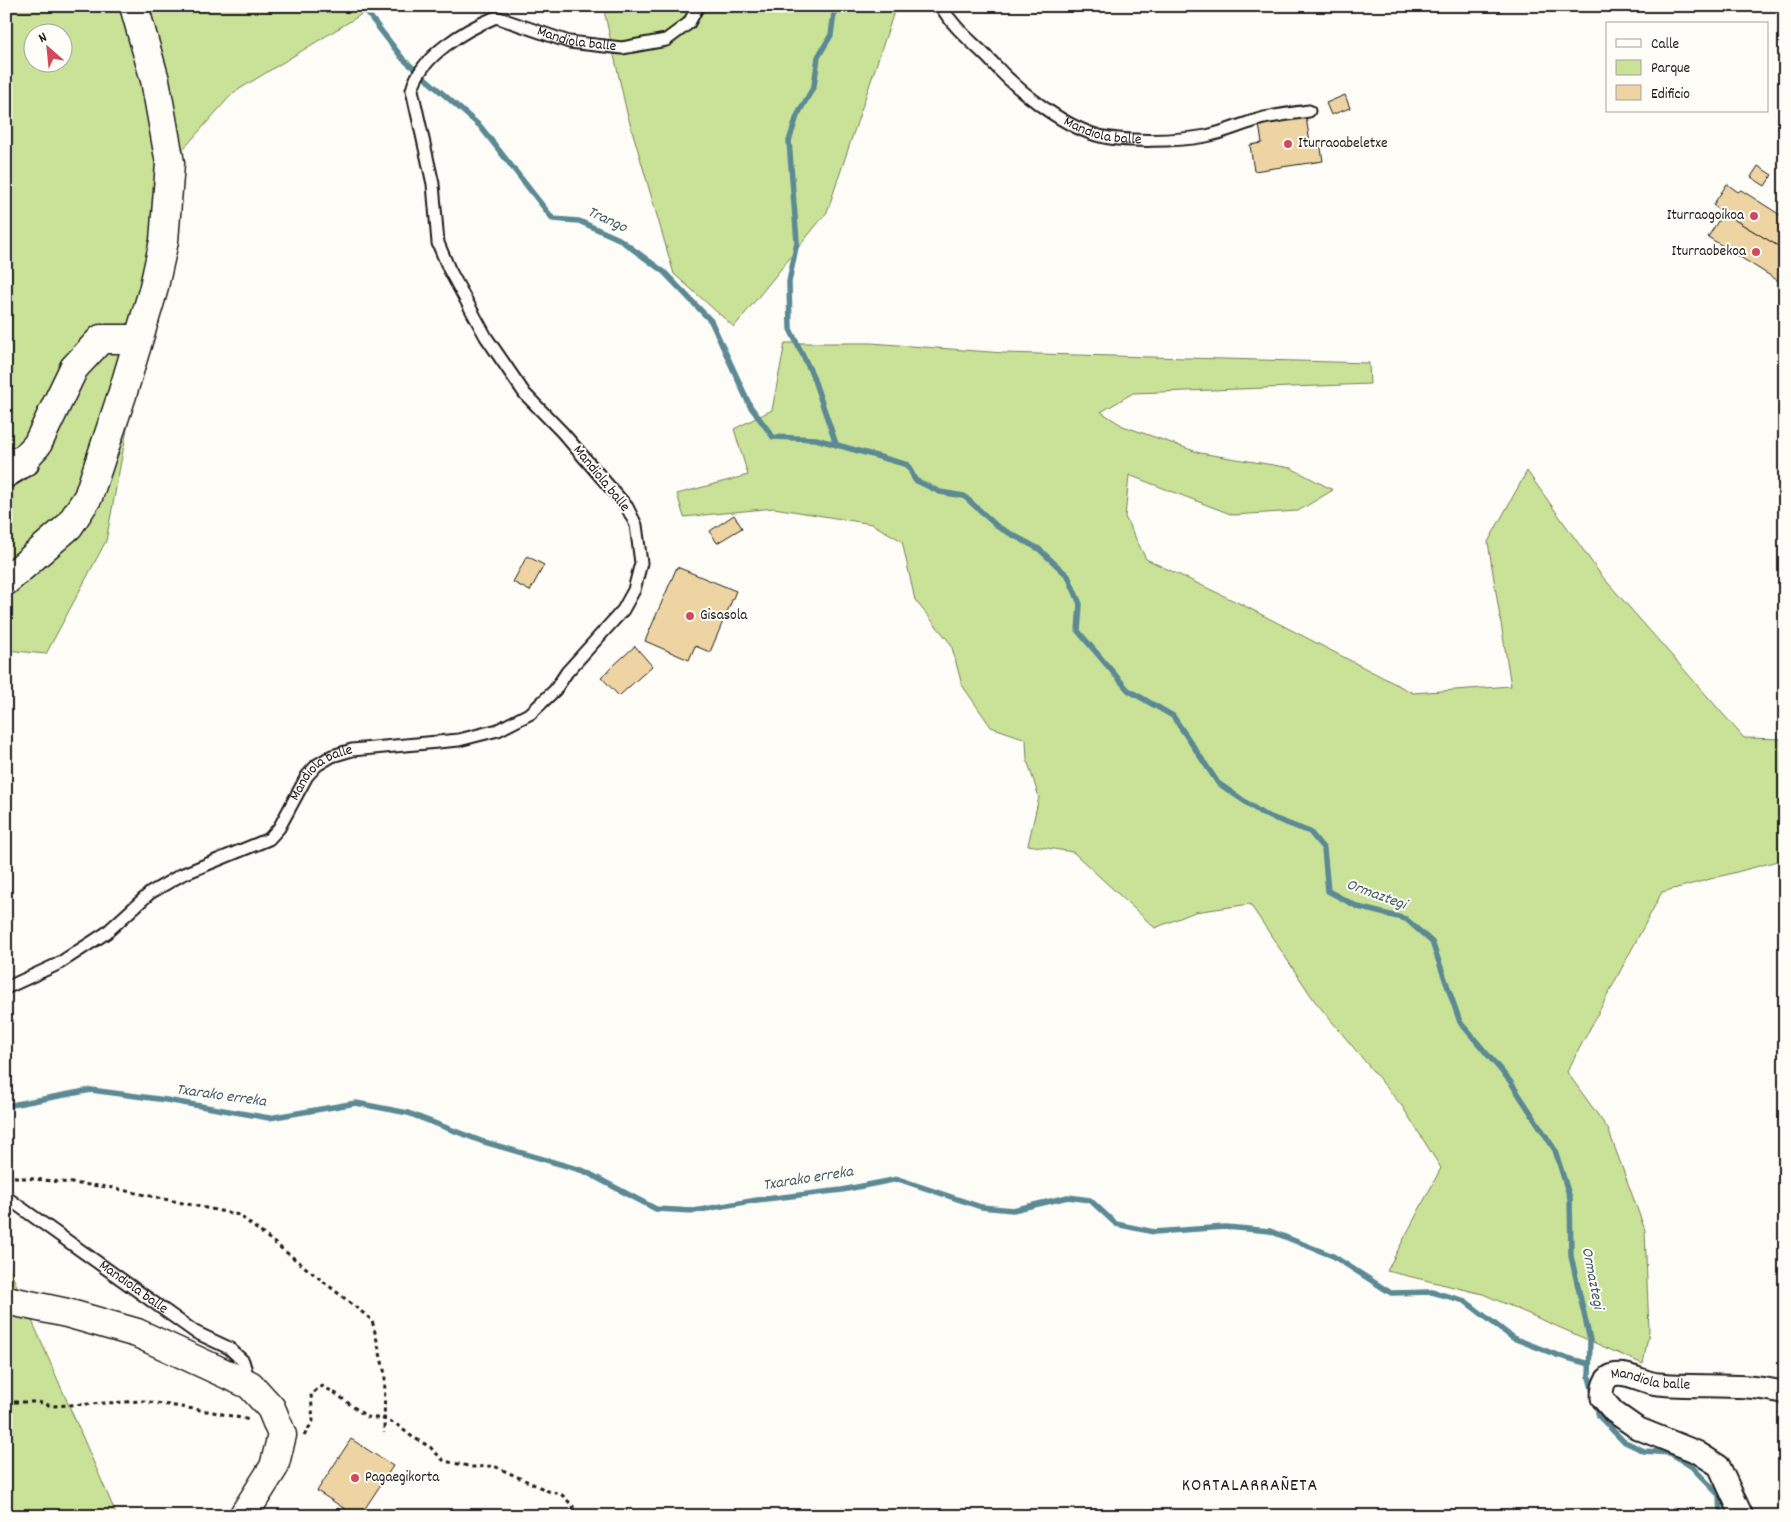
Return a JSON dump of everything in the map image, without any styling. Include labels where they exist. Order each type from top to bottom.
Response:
[{"type":"street","points":[[6,581],[69,526],[88,497],[138,339],[164,241],[170,163],[155,80],[134,6]]},
{"type":"street","points":[[6,465],[24,459],[37,445],[74,368],[101,339],[138,339]]},
{"type":"street","points":[[6,1300],[137,1333],[250,1385],[272,1408],[282,1435],[274,1467],[243,1516]]},
{"type":"street","name":"Mandiola balle","points":[[1742,1516],[1719,1466],[1697,1452],[1655,1436],[1624,1420],[1602,1398],[1602,1388],[1607,1379],[1613,1375],[1623,1375],[1656,1384],[1727,1386],[1785,1392]]},
{"type":"lane","name":"Mandiola balle","points":[[6,988],[58,964],[106,933],[150,893],[181,875],[269,839],[279,828],[307,776],[317,765],[332,756],[352,750],[460,740],[515,723],[531,713],[555,690],[567,672],[623,610],[634,590],[641,563],[636,525],[626,507],[605,481],[525,394],[486,337],[464,299],[438,243],[433,184],[412,90],[415,77],[426,62],[463,34],[496,17],[569,42],[622,48],[666,40],[688,23],[698,6]]},
{"type":"lane","name":"Mandiola balle","points":[[941,6],[967,40],[990,60],[1006,80],[1050,112],[1097,135],[1168,139],[1205,136],[1264,118],[1309,111]]},
{"type":"lane","points":[[6,483],[34,465],[37,445]]},
{"type":"lane","name":"Mandiola balle","points":[[6,1197],[195,1332],[229,1348],[243,1361],[250,1385]]},
{"type":"path","points":[[6,1176],[108,1187],[239,1215],[372,1320],[385,1374],[384,1433]]},
{"type":"green space","points":[[6,6],[375,6],[233,93],[179,154],[106,541],[46,654],[6,650]]},
{"type":"green space","points":[[603,6],[896,6],[827,212],[734,327],[674,274],[627,113]]},
{"type":"green space","points":[[785,343],[871,343],[1003,353],[1369,363],[1370,384],[1133,393],[1101,412],[1123,426],[1200,453],[1291,468],[1333,490],[1298,511],[1233,515],[1129,475],[1125,517],[1146,559],[1243,605],[1413,693],[1511,686],[1488,542],[1527,471],[1601,575],[1744,738],[1785,739],[1785,859],[1662,892],[1567,1072],[1608,1129],[1645,1230],[1649,1331],[1643,1364],[1483,1294],[1387,1271],[1441,1168],[1402,1106],[1314,1000],[1250,904],[1195,912],[1155,928],[1073,852],[1028,845],[1039,797],[1027,760],[1026,739],[991,727],[962,685],[951,644],[915,600],[902,541],[872,524],[774,508],[684,517],[677,494],[748,475],[734,429],[772,410]]},
{"type":"green space","points":[[6,1261],[117,1516],[6,1516]]},
{"type":"building","points":[[1345,95],[1350,108],[1331,115],[1326,103]]},
{"type":"building","name":"Iturraoabeletxe","points":[[1306,117],[1310,143],[1320,142],[1323,161],[1254,171],[1250,145],[1262,143],[1259,124]]},
{"type":"building","points":[[1758,166],[1772,175],[1765,186],[1751,177]]},
{"type":"building","name":"Iturraogoikoa","points":[[1727,184],[1738,192],[1741,190],[1785,218],[1783,249],[1713,205]]},
{"type":"building","name":"Iturraobekoa","points":[[1723,213],[1783,249],[1778,255],[1785,261],[1785,285],[1708,237]]},
{"type":"building","points":[[734,515],[742,528],[717,543],[710,531]]},
{"type":"building","points":[[527,556],[544,565],[530,591],[513,582]]},
{"type":"building","name":"Gisasola","points":[[677,567],[736,591],[710,652],[695,646],[689,660],[645,641]]},
{"type":"building","points":[[635,646],[652,666],[619,696],[601,677]]},
{"type":"building","name":"Pagaegikorta","points":[[351,1439],[393,1466],[360,1516],[356,1516],[317,1491]]},
{"type":"waterway","name":"Ormaztegi","points":[[362,6],[403,59],[480,126],[553,219],[579,221],[619,239],[664,272],[711,321],[750,406],[773,437],[816,439],[908,465],[915,480],[940,492],[964,496],[998,527],[1039,549],[1068,576],[1080,604],[1078,631],[1128,690],[1173,716],[1218,783],[1263,814],[1310,832],[1324,849],[1328,891],[1358,907],[1406,919],[1432,942],[1460,1022],[1510,1081],[1555,1150],[1570,1198],[1571,1256],[1590,1340],[1589,1377],[1599,1416],[1623,1441],[1644,1451],[1670,1453],[1692,1467],[1720,1496],[1721,1516]]},
{"type":"waterway","points":[[835,6],[831,35],[818,57],[814,86],[797,116],[789,141],[797,242],[789,282],[790,329],[812,374],[836,444]]},
{"type":"waterway","name":"Txarako erreka","points":[[6,1106],[91,1090],[166,1100],[269,1118],[356,1103],[408,1113],[481,1141],[584,1171],[656,1209],[694,1211],[757,1200],[842,1190],[898,1179],[981,1207],[1013,1210],[1068,1197],[1090,1200],[1116,1224],[1154,1232],[1226,1227],[1270,1231],[1333,1256],[1391,1293],[1432,1292],[1465,1301],[1513,1338],[1557,1355],[1589,1364]]},
{"type":"place","name":"Iturraoabeletxe","points":[[1288,144]]},
{"type":"place","name":"Iturraogoikoa","points":[[1754,216]]},
{"type":"place","name":"Iturraobekoa","points":[[1756,252]]},
{"type":"place","name":"Gisasola","points":[[690,616]]},
{"type":"place","name":"Pagaegikorta","points":[[355,1478]]},
{"type":"district","name":"KORTALARRAÑETA","points":[[1250,1486]]},
{"type":"water label","name":"Trango","points":[[607,220]]}]
